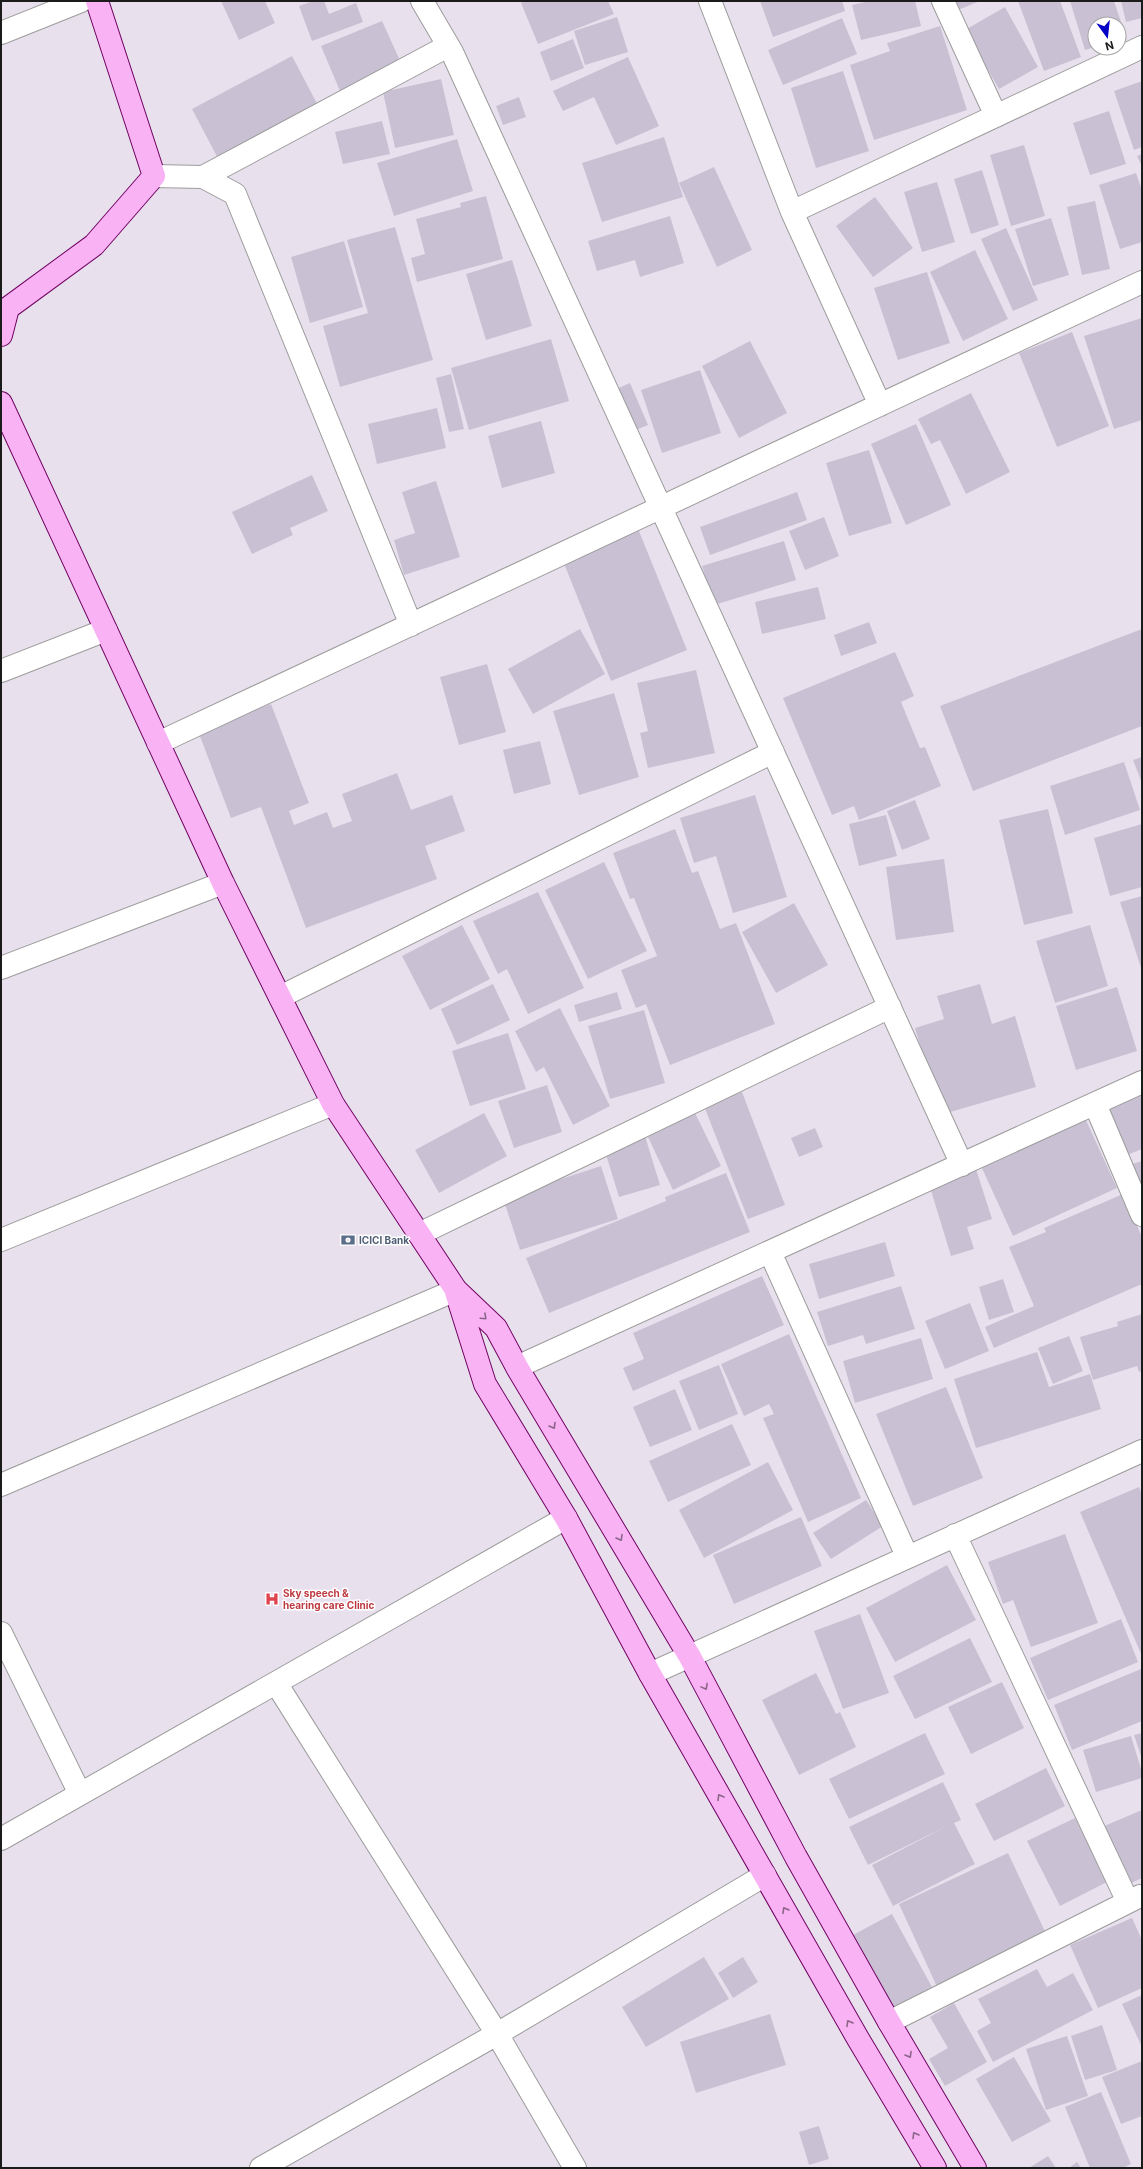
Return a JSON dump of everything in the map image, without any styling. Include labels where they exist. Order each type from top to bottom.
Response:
[{"type":"street","points":[[1,33],[81,1]]},
{"type":"street","points":[[97,1],[154,176]]},
{"type":"street","points":[[422,1],[448,46],[962,1165]]},
{"type":"street","points":[[710,1],[792,212],[880,405]]},
{"type":"street","points":[[943,1],[996,116]]},
{"type":"street","points":[[203,177],[448,46]]},
{"type":"street","points":[[792,212],[1142,47]]},
{"type":"street","points":[[154,176],[203,177],[235,194],[411,625]]},
{"type":"street","points":[[1,335],[5,310],[94,245],[154,176]]},
{"type":"street","points":[[158,742],[1142,282]]},
{"type":"street","points":[[1,403],[223,883],[333,1104],[456,1290],[496,1328],[517,1367],[690,1658],[796,1857],[889,2022],[975,2168]]},
{"type":"street","points":[[1,671],[106,630]]},
{"type":"street","points":[[280,997],[773,752]]},
{"type":"street","points":[[1,968],[223,883]]},
{"type":"street","points":[[419,1234],[890,1007]]},
{"type":"street","points":[[517,1367],[1142,1082]]},
{"type":"street","points":[[1,1240],[333,1104]]},
{"type":"street","points":[[1094,1104],[1142,1215]]},
{"type":"street","points":[[770,1252],[907,1556]]},
{"type":"street","points":[[1,1485],[456,1290]]},
{"type":"street","points":[[456,1290],[485,1384],[566,1518],[650,1674],[857,2037],[935,2168]]},
{"type":"street","points":[[650,1674],[690,1658],[907,1556],[1142,1451]]},
{"type":"street","points":[[1,1839],[566,1518]]},
{"type":"street","points":[[889,2022],[1135,1899],[955,1535]]},
{"type":"street","points":[[1,1633],[80,1794]]},
{"type":"street","points":[[276,1683],[497,2034],[575,2168]]},
{"type":"street","points":[[261,2168],[497,2034],[765,1874]]},
{"type":"building","points":[[221,1],[265,1],[275,23],[239,40]]},
{"type":"building","points":[[313,1],[324,1],[329,14],[356,3],[363,22],[312,41],[299,6]]},
{"type":"building","points":[[525,1],[608,1],[614,14],[538,44],[521,3]]},
{"type":"building","points":[[760,1],[842,1],[845,11],[773,37]]},
{"type":"building","points":[[869,1],[915,1],[921,26],[861,40],[852,5]]},
{"type":"building","points":[[954,1],[980,1],[958,10]]},
{"type":"building","points":[[1018,1],[1060,1],[1081,57],[1044,71]]},
{"type":"building","points":[[1070,1],[1114,1],[1119,16],[1087,16],[1087,49],[1085,50]]},
{"type":"building","points":[[1121,1],[1142,1],[1142,18],[1127,22],[1127,16],[1125,16]]},
{"type":"building","points":[[1005,7],[1038,67],[999,89],[965,30]]},
{"type":"building","points":[[617,17],[628,52],[585,65],[574,31]]},
{"type":"building","points":[[842,18],[857,54],[783,85],[768,50]]},
{"type":"building","points":[[382,21],[402,65],[340,91],[321,46]]},
{"type":"building","points":[[940,26],[967,110],[874,140],[850,65],[890,51],[887,43]]},
{"type":"building","points":[[573,39],[584,68],[551,81],[540,52]]},
{"type":"building","points":[[292,56],[322,113],[222,166],[192,109]]},
{"type":"building","points":[[628,57],[659,126],[616,145],[594,97],[563,111],[553,91]]},
{"type":"building","points":[[843,71],[869,151],[816,168],[791,88]]},
{"type":"building","points":[[441,79],[454,135],[395,148],[383,92]]},
{"type":"building","points":[[1142,81],[1142,147],[1134,150],[1114,91]]},
{"type":"building","points":[[519,97],[526,117],[503,125],[496,106]]},
{"type":"building","points":[[1109,111],[1126,164],[1090,175],[1073,123]]},
{"type":"building","points":[[382,121],[390,154],[343,164],[335,132]]},
{"type":"building","points":[[664,137],[683,197],[602,222],[582,163]]},
{"type":"building","points":[[457,139],[473,191],[394,216],[377,163]]},
{"type":"building","points":[[1024,145],[1045,216],[1011,226],[990,155]]},
{"type":"building","points":[[1142,154],[1142,166],[1137,156]]},
{"type":"building","points":[[714,167],[752,250],[717,267],[679,183]]},
{"type":"building","points":[[982,170],[999,225],[971,234],[954,179]]},
{"type":"building","points":[[1136,173],[1142,190],[1142,242],[1120,249],[1099,185]]},
{"type":"building","points":[[937,182],[955,242],[922,252],[904,192]]},
{"type":"building","points":[[486,196],[503,259],[417,282],[411,258],[425,254],[416,219],[461,207],[460,203]]},
{"type":"building","points":[[875,197],[913,248],[873,277],[836,226]]},
{"type":"building","points":[[1095,201],[1110,269],[1082,275],[1067,207]]},
{"type":"building","points":[[670,216],[684,263],[640,277],[635,260],[597,271],[588,241]]},
{"type":"building","points":[[1051,218],[1069,275],[1033,286],[1015,229]]},
{"type":"building","points":[[395,227],[433,360],[340,387],[323,326],[368,313],[347,240]]},
{"type":"building","points":[[1006,228],[1038,300],[1013,311],[981,239]]},
{"type":"building","points":[[344,241],[363,307],[310,323],[291,257]]},
{"type":"building","points":[[975,250],[1008,319],[963,341],[930,272]]},
{"type":"building","points":[[512,260],[532,326],[486,340],[466,274]]},
{"type":"building","points":[[927,272],[950,343],[898,360],[874,288]]},
{"type":"building","points":[[1142,318],[1142,420],[1114,429],[1084,336]]},
{"type":"building","points":[[1072,332],[1109,426],[1057,447],[1019,353]]},
{"type":"building","points":[[551,339],[569,401],[469,430],[451,368]]},
{"type":"building","points":[[750,341],[787,413],[739,438],[702,366]]},
{"type":"building","points":[[700,370],[721,433],[662,453],[641,390]]},
{"type":"building","points":[[451,374],[464,429],[449,432],[436,378]]},
{"type":"building","points":[[630,383],[648,425],[631,432],[612,391]]},
{"type":"building","points":[[971,393],[1010,472],[966,494],[940,440],[931,444],[918,419]]},
{"type":"building","points":[[437,408],[446,448],[377,464],[368,424]]},
{"type":"building","points":[[541,421],[555,473],[502,488],[488,436]]},
{"type":"building","points":[[916,424],[951,505],[906,525],[871,444]]},
{"type":"building","points":[[869,450],[892,523],[849,536],[826,463]]},
{"type":"building","points":[[312,475],[328,511],[290,528],[293,535],[252,554],[232,512]]},
{"type":"building","points":[[436,481],[460,557],[404,575],[394,540],[415,533],[402,492]]},
{"type":"building","points":[[797,492],[807,520],[710,555],[700,527]]},
{"type":"building","points":[[824,517],[839,556],[805,570],[789,531]]},
{"type":"building","points":[[639,531],[687,650],[611,681],[563,561]]},
{"type":"building","points":[[784,541],[796,580],[714,605],[702,566]]},
{"type":"building","points":[[818,587],[826,619],[762,634],[755,602]]},
{"type":"building","points":[[869,622],[877,643],[841,656],[834,635]]},
{"type":"building","points":[[580,629],[605,674],[533,714],[508,669]]},
{"type":"building","points":[[1142,629],[1142,726],[973,791],[940,706]]},
{"type":"building","points":[[895,652],[914,696],[901,702],[920,748],[925,747],[941,786],[859,820],[854,806],[832,815],[783,698]]},
{"type":"building","points":[[487,664],[506,732],[459,745],[440,677]]},
{"type":"building","points":[[696,670],[715,753],[648,768],[640,733],[648,731],[637,683]]},
{"type":"building","points":[[614,693],[639,777],[579,795],[553,711]]},
{"type":"building","points":[[271,704],[309,803],[289,811],[294,825],[327,812],[333,828],[352,821],[342,794],[397,773],[411,810],[452,795],[465,831],[425,846],[437,879],[306,928],[261,807],[231,818],[198,731]]},
{"type":"building","points":[[540,741],[551,784],[514,794],[503,750]]},
{"type":"building","points":[[1142,757],[1142,783],[1133,760]]},
{"type":"building","points":[[1124,762],[1140,810],[1065,835],[1050,786]]},
{"type":"building","points":[[755,795],[787,897],[733,913],[716,856],[694,863],[680,818]]},
{"type":"building","points":[[915,800],[930,839],[902,850],[887,811]]},
{"type":"building","points":[[1048,809],[1073,913],[1024,925],[999,820]]},
{"type":"building","points":[[886,815],[897,856],[859,866],[849,824]]},
{"type":"building","points":[[1142,824],[1142,887],[1110,896],[1094,838]]},
{"type":"building","points":[[675,829],[692,873],[698,871],[720,929],[736,923],[775,1024],[670,1065],[646,1004],[636,1008],[621,970],[657,956],[634,898],[630,899],[613,853]]},
{"type":"building","points":[[944,859],[954,932],[896,940],[886,867]]},
{"type":"building","points":[[604,862],[647,951],[588,979],[545,890]]},
{"type":"building","points":[[538,892],[584,988],[528,1014],[507,969],[498,974],[473,921]]},
{"type":"building","points":[[1142,896],[1142,967],[1141,968],[1120,902]]},
{"type":"building","points":[[794,903],[828,965],[776,993],[742,932]]},
{"type":"building","points":[[462,925],[490,979],[430,1010],[402,956]]},
{"type":"building","points":[[1090,925],[1108,986],[1055,1003],[1036,941]]},
{"type":"building","points":[[493,984],[510,1020],[457,1045],[441,1009]]},
{"type":"building","points":[[980,984],[992,1024],[1015,1016],[1036,1087],[940,1115],[915,1028],[944,1019],[937,996]]},
{"type":"building","points":[[1117,987],[1137,1051],[1076,1070],[1056,1006]]},
{"type":"building","points":[[617,992],[622,1009],[579,1022],[574,1005]]},
{"type":"building","points":[[560,1008],[610,1106],[573,1125],[544,1067],[536,1072],[515,1031]]},
{"type":"building","points":[[644,1010],[665,1083],[610,1099],[588,1026]]},
{"type":"building","points":[[508,1033],[526,1089],[470,1106],[452,1051]]},
{"type":"building","points":[[547,1085],[562,1132],[514,1148],[498,1101]]},
{"type":"building","points":[[1142,1091],[1142,1149],[1127,1155],[1107,1104]]},
{"type":"building","points":[[742,1092],[785,1205],[748,1219],[704,1106]]},
{"type":"building","points":[[484,1113],[507,1156],[439,1193],[415,1150]]},
{"type":"building","points":[[695,1113],[721,1166],[673,1190],[648,1137]]},
{"type":"building","points":[[1085,1118],[1117,1188],[1013,1236],[981,1166]]},
{"type":"building","points":[[815,1128],[823,1147],[799,1157],[791,1138]]},
{"type":"building","points":[[645,1136],[660,1185],[619,1197],[604,1148]]},
{"type":"building","points":[[1142,1161],[1142,1195],[1132,1164]]},
{"type":"building","points":[[601,1166],[618,1219],[520,1250],[503,1198]]},
{"type":"building","points":[[976,1169],[992,1219],[967,1227],[974,1249],[951,1256],[929,1184]]},
{"type":"building","points":[[726,1173],[750,1232],[549,1313],[526,1258],[666,1201],[665,1197]]},
{"type":"building","points":[[1123,1194],[1142,1237],[1142,1284],[994,1348],[985,1327],[1034,1306],[1009,1247],[1046,1232],[1044,1228]]},
{"type":"building","points":[[885,1242],[895,1276],[819,1299],[809,1264]]},
{"type":"building","points":[[762,1276],[784,1325],[633,1391],[623,1368],[644,1359],[633,1333]]},
{"type":"building","points":[[1003,1279],[1014,1312],[989,1320],[979,1287]]},
{"type":"building","points":[[901,1286],[915,1329],[866,1344],[863,1335],[828,1346],[817,1312]]},
{"type":"building","points":[[970,1303],[989,1351],[945,1369],[925,1321]]},
{"type":"building","points":[[1142,1314],[1142,1371],[1139,1372],[1137,1366],[1093,1380],[1080,1337],[1118,1326],[1117,1322]]},
{"type":"building","points":[[789,1334],[861,1498],[808,1522],[763,1418],[774,1414],[769,1404],[744,1416],[721,1364]]},
{"type":"building","points":[[1069,1336],[1083,1371],[1053,1384],[1038,1348]]},
{"type":"building","points":[[921,1338],[933,1379],[855,1403],[843,1361]]},
{"type":"building","points":[[1037,1352],[1049,1387],[1090,1374],[1101,1409],[976,1448],[954,1379]]},
{"type":"building","points":[[719,1365],[738,1414],[699,1430],[679,1381]]},
{"type":"building","points":[[946,1387],[983,1478],[913,1506],[876,1414]]},
{"type":"building","points":[[675,1389],[692,1430],[650,1447],[633,1407]]},
{"type":"building","points":[[732,1424],[751,1465],[668,1502],[649,1461]]},
{"type":"building","points":[[768,1462],[793,1510],[704,1558],[679,1510]]},
{"type":"building","points":[[1139,1487],[1142,1494],[1142,1656],[1080,1512]]},
{"type":"building","points":[[866,1500],[883,1526],[831,1559],[813,1533]]},
{"type":"building","points":[[801,1517],[822,1566],[734,1604],[713,1555]]},
{"type":"building","points":[[1065,1534],[1098,1623],[1031,1647],[1013,1600],[1003,1604],[988,1562]]},
{"type":"building","points":[[947,1565],[976,1620],[895,1662],[866,1608]]},
{"type":"building","points":[[860,1614],[889,1693],[843,1709],[814,1631]]},
{"type":"building","points":[[1121,1619],[1138,1662],[1048,1700],[1030,1658]]},
{"type":"building","points":[[970,1638],[992,1682],[915,1719],[893,1676]]},
{"type":"building","points":[[1141,1669],[1142,1721],[1072,1750],[1054,1705]]},
{"type":"building","points":[[816,1673],[836,1714],[840,1712],[856,1747],[799,1775],[762,1700]]},
{"type":"building","points":[[1002,1682],[1024,1728],[971,1754],[948,1707]]},
{"type":"building","points":[[925,1733],[945,1774],[849,1819],[829,1779]]},
{"type":"building","points":[[1142,1733],[1142,1759],[1134,1735]]},
{"type":"building","points":[[1131,1736],[1142,1772],[1142,1778],[1096,1792],[1083,1750]]},
{"type":"building","points":[[1046,1768],[1065,1806],[994,1841],[975,1804]]},
{"type":"building","points":[[943,1782],[961,1820],[954,1823],[975,1864],[893,1906],[872,1865],[947,1826],[868,1865],[849,1827]]},
{"type":"building","points":[[1142,1810],[1142,1878],[1127,1885],[1102,1827]]},
{"type":"building","points":[[1075,1818],[1107,1882],[1060,1906],[1027,1841]]},
{"type":"building","points":[[1008,1853],[1049,1940],[939,1991],[899,1904]]},
{"type":"building","points":[[892,1914],[932,1987],[893,2008],[853,1935]]},
{"type":"building","points":[[1132,1918],[1142,1940],[1142,1988],[1098,2008],[1070,1945]]},
{"type":"building","points":[[704,1957],[729,1999],[646,2047],[622,2007]]},
{"type":"building","points":[[743,1957],[758,1982],[733,1998],[718,1973]]},
{"type":"building","points":[[1037,1969],[1047,1987],[1073,1973],[1093,2010],[993,2062],[977,2031],[991,2023],[978,1999]]},
{"type":"building","points":[[1142,1995],[1142,2047],[1122,2004]]},
{"type":"building","points":[[954,2003],[987,2062],[945,2086],[929,2059],[948,2048],[930,2017]]},
{"type":"building","points":[[770,2014],[786,2065],[696,2093],[680,2042]]},
{"type":"building","points":[[1102,2025],[1117,2070],[1085,2080],[1071,2036]]},
{"type":"building","points":[[1067,2036],[1088,2096],[1046,2110],[1026,2049]]},
{"type":"building","points":[[1014,2057],[1051,2121],[1012,2142],[976,2079]]},
{"type":"building","points":[[1142,2061],[1142,2116],[1121,2124],[1102,2077]]},
{"type":"building","points":[[1101,2092],[1131,2164],[1123,2168],[1090,2168],[1065,2107]]},
{"type":"building","points":[[819,2126],[829,2159],[809,2165],[799,2132]]},
{"type":"building","points":[[1048,2156],[1056,2168],[1029,2168]]},
{"type":"building","points":[[1077,2162],[1081,2168],[1069,2168]]},
{"type":"place","name":"ICICI Bank","points":[[348,1240]]},
{"type":"place","name":"Sky speech & hearing care Clinic","points":[[272,1599]]}]
